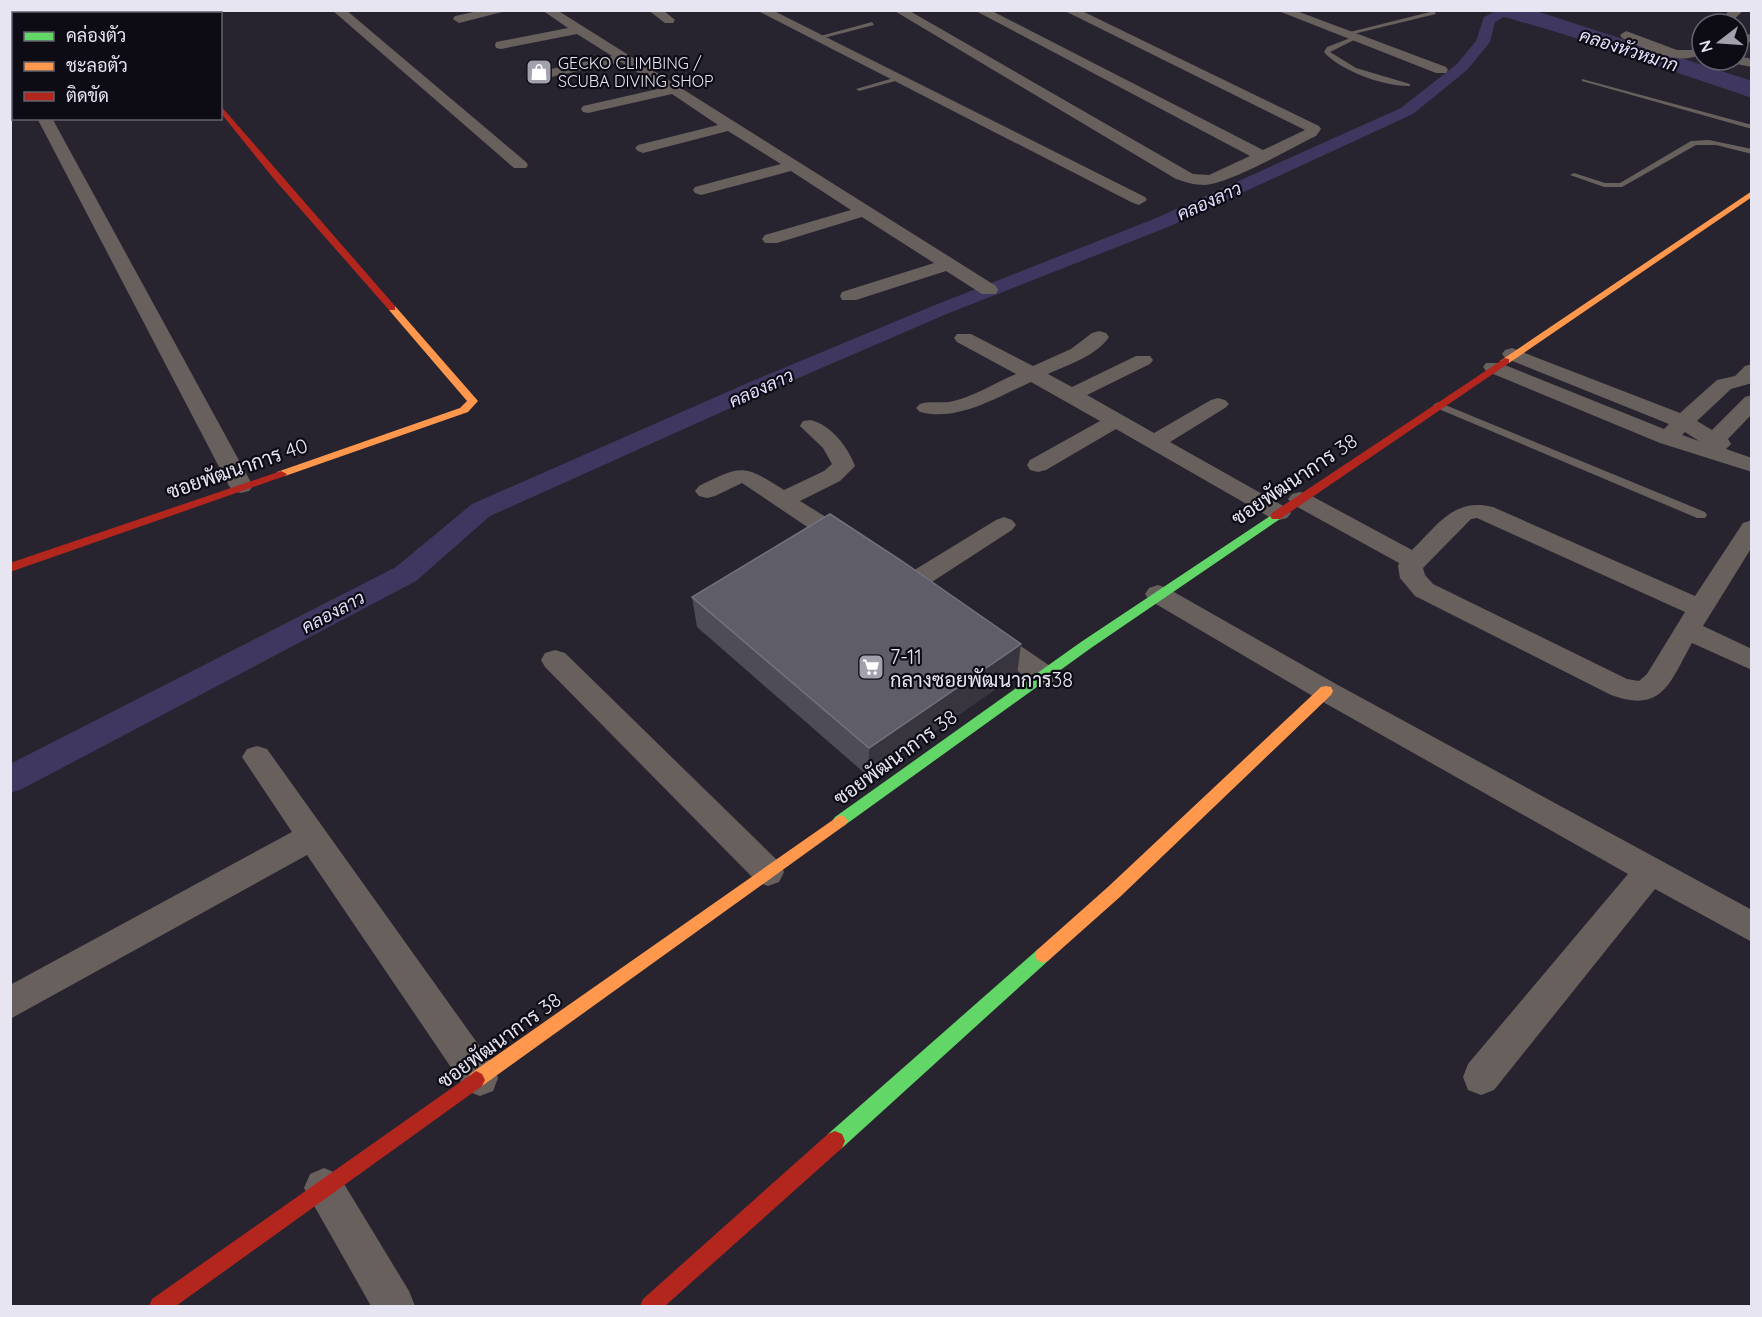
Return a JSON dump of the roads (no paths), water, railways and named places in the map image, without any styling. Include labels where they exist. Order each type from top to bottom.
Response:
[{"type":"street","points":[[338,10],[520,165]]},
{"type":"street","points":[[459,19],[504,10]]},
{"type":"street","points":[[548,10],[989,290]]},
{"type":"street","points":[[654,10],[669,20]]},
{"type":"street","points":[[762,10],[1139,200]]},
{"type":"street","points":[[899,10],[1182,176],[1204,181],[1311,134],[1314,129],[1069,10]]},
{"type":"street","points":[[980,10],[1263,156]]},
{"type":"street","points":[[1282,10],[1441,70]]},
{"type":"street","points":[[501,45],[578,30]]},
{"type":"street","points":[[1626,35],[1671,53],[1690,54]]},
{"type":"street","points":[[542,75],[622,58]]},
{"type":"street","points":[[588,109],[673,90]]},
{"type":"street","name":"ซอยพัฒนาการ 40","points":[[10,568],[464,410],[473,401],[277,177],[222,109]]},
{"type":"street","points":[[45,120],[241,486]]},
{"type":"street","points":[[643,148],[730,126]]},
{"type":"street","points":[[701,190],[793,166]]},
{"type":"street","name":"ซอยพัฒนาการ 38","points":[[159,1306],[1158,594],[1752,192]]},
{"type":"street","points":[[771,239],[864,211]]},
{"type":"street","points":[[849,296],[948,264]]},
{"type":"street","points":[[967,421],[1042,379],[1099,337]]},
{"type":"street","points":[[964,338],[1117,420],[1279,513]]},
{"type":"street","points":[[1512,354],[1744,462]]},
{"type":"street","points":[[1071,395],[1143,360]]},
{"type":"street","points":[[1493,367],[1676,430]]},
{"type":"street","points":[[927,408],[940,409],[957,406],[1042,379]]},
{"type":"street","points":[[1676,430],[1744,384]]},
{"type":"street","points":[[1710,445],[1752,401]]},
{"type":"street","points":[[1155,442],[1218,404]]},
{"type":"street","points":[[1038,465],[1117,420]]},
{"type":"street","points":[[783,500],[832,476],[844,466],[840,454],[811,426]]},
{"type":"street","points":[[707,491],[738,476],[748,477],[862,551]]},
{"type":"street","points":[[1300,499],[1414,561]]},
{"type":"street","points":[[1751,528],[1741,566],[1694,620],[1649,688],[1642,691],[1624,689],[1424,590],[1410,572],[1410,566],[1414,561],[1463,514],[1476,510],[1485,512],[1694,620],[1752,660]]},
{"type":"street","points":[[912,583],[1004,525]]},
{"type":"street","points":[[1158,594],[1326,691],[1752,927]]},
{"type":"street","points":[[968,622],[1043,675]]},
{"type":"street","points":[[555,660],[768,872]]},
{"type":"street","points":[[650,1306],[1114,891],[1326,691]]},
{"type":"street","points":[[257,757],[480,1078]]},
{"type":"street","points":[[10,1002],[313,836]]},
{"type":"street","points":[[1481,1077],[1650,871]]},
{"type":"street","points":[[324,1188],[394,1306]]},
{"type":"lane","points":[[1408,85],[1389,81],[1348,66],[1331,57],[1327,52],[1329,48],[1350,36],[1434,13]]},
{"type":"lane","points":[[816,38],[872,24]]},
{"type":"lane","points":[[859,89],[897,78]]},
{"type":"lane","points":[[1584,80],[1752,127]]},
{"type":"lane","points":[[1574,175],[1604,185],[1622,185],[1694,143],[1703,141],[1713,141],[1752,152]]},
{"type":"lane","points":[[1438,405],[1701,515]]},
{"type":"waterway","name":"คลองหัวหมาก","points":[[1506,10],[1572,29],[1752,90]]},
{"type":"waterway","name":"คลองลาว","points":[[10,780],[406,574],[481,510],[758,387],[942,309],[1161,223],[1407,111],[1462,67],[1483,42],[1489,20],[1507,11]]},
{"type":"place","name":"GECKO CLIMBING / SCUBA DIVING SHOP","points":[[539,72]]},
{"type":"place","name":"7-11 กลางซอยพัฒนาการ38","points":[[871,667]]}]
